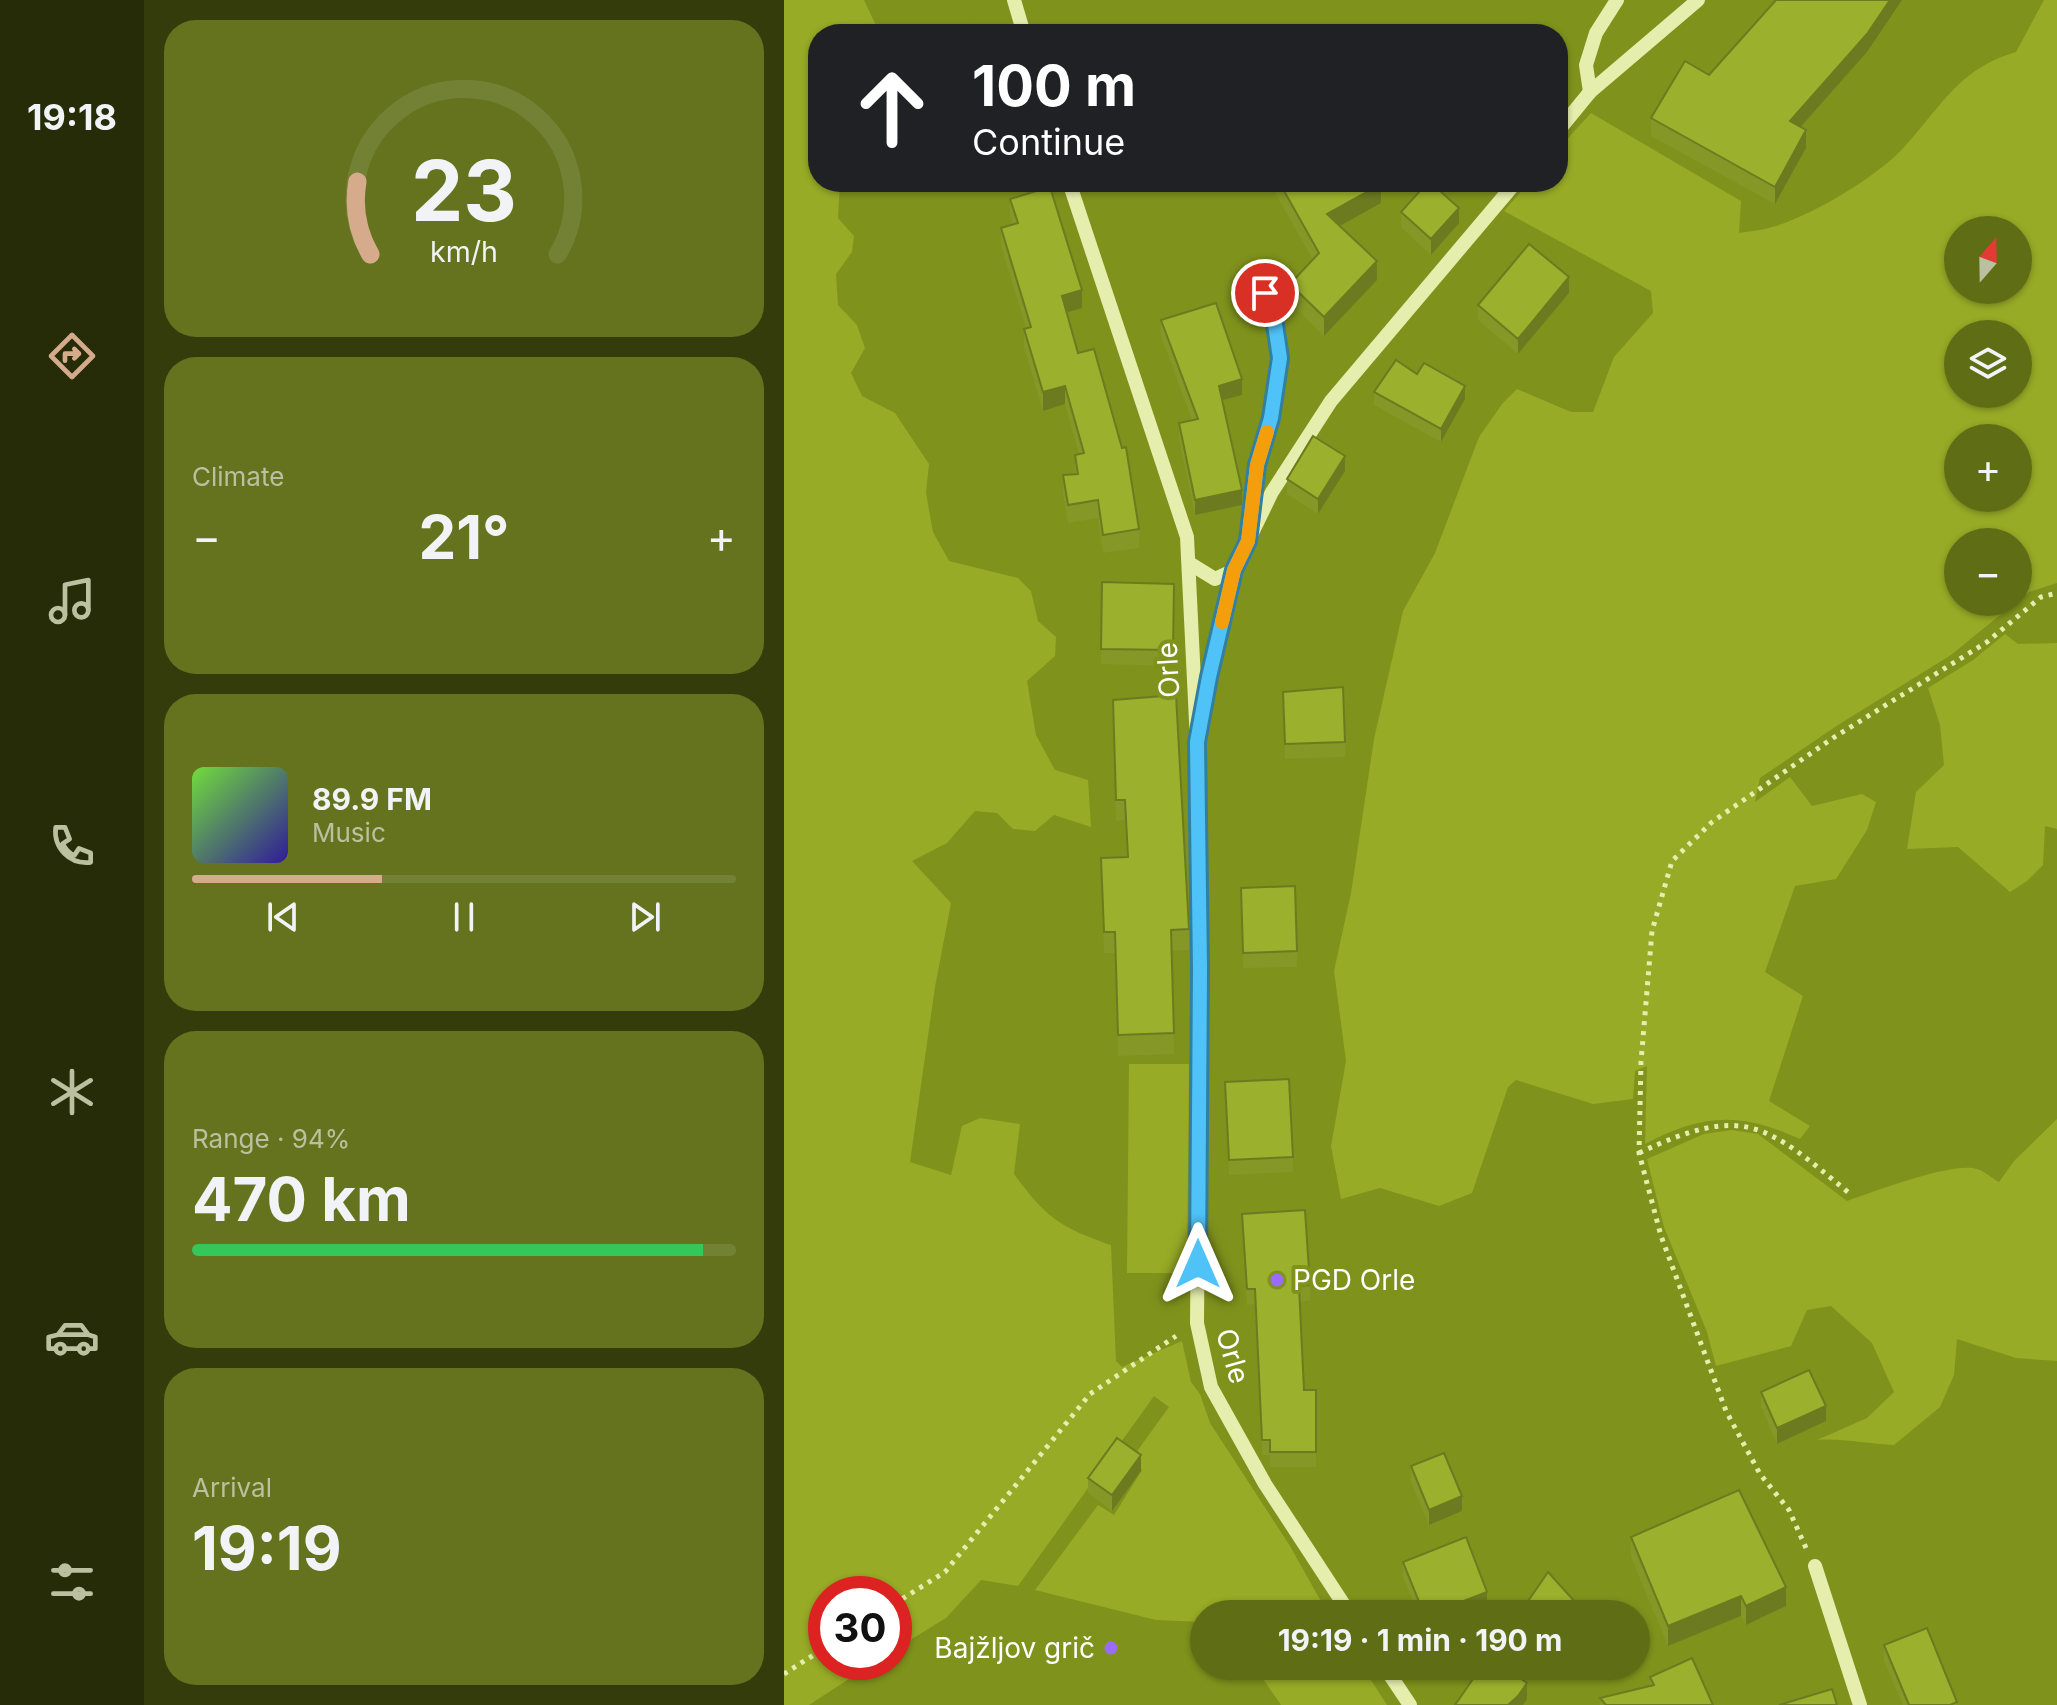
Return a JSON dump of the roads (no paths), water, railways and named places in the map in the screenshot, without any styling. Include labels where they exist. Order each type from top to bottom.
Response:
[{"type":"street","points":[[1014,0],[1021,24]]},
{"type":"street","points":[[1590,92],[1586,65],[1589,54],[1596,33],[1617,0]]},
{"type":"street","points":[[1568,119],[1590,92],[1698,0]]},
{"type":"street","name":"Orle","points":[[1072,192],[1187,537],[1197,742],[1200,969],[1197,1323],[1211,1387],[1265,1484],[1341,1600]]},
{"type":"street","points":[[1197,742],[1234,570],[1272,492],[1331,401],[1508,192]]},
{"type":"street","points":[[1248,541],[1257,465],[1271,418],[1280,358],[1274,318],[1255,268]]},
{"type":"street","points":[[1189,563],[1215,579],[1234,570]]},
{"type":"street","points":[[1815,1566],[1860,1705]]},
{"type":"street","points":[[1393,1680],[1410,1705]]},
{"type":"place","name":"PGD Orle","points":[[1277,1280]]},
{"type":"place","name":"Bajžljov grič","points":[[1111,1648]]}]
